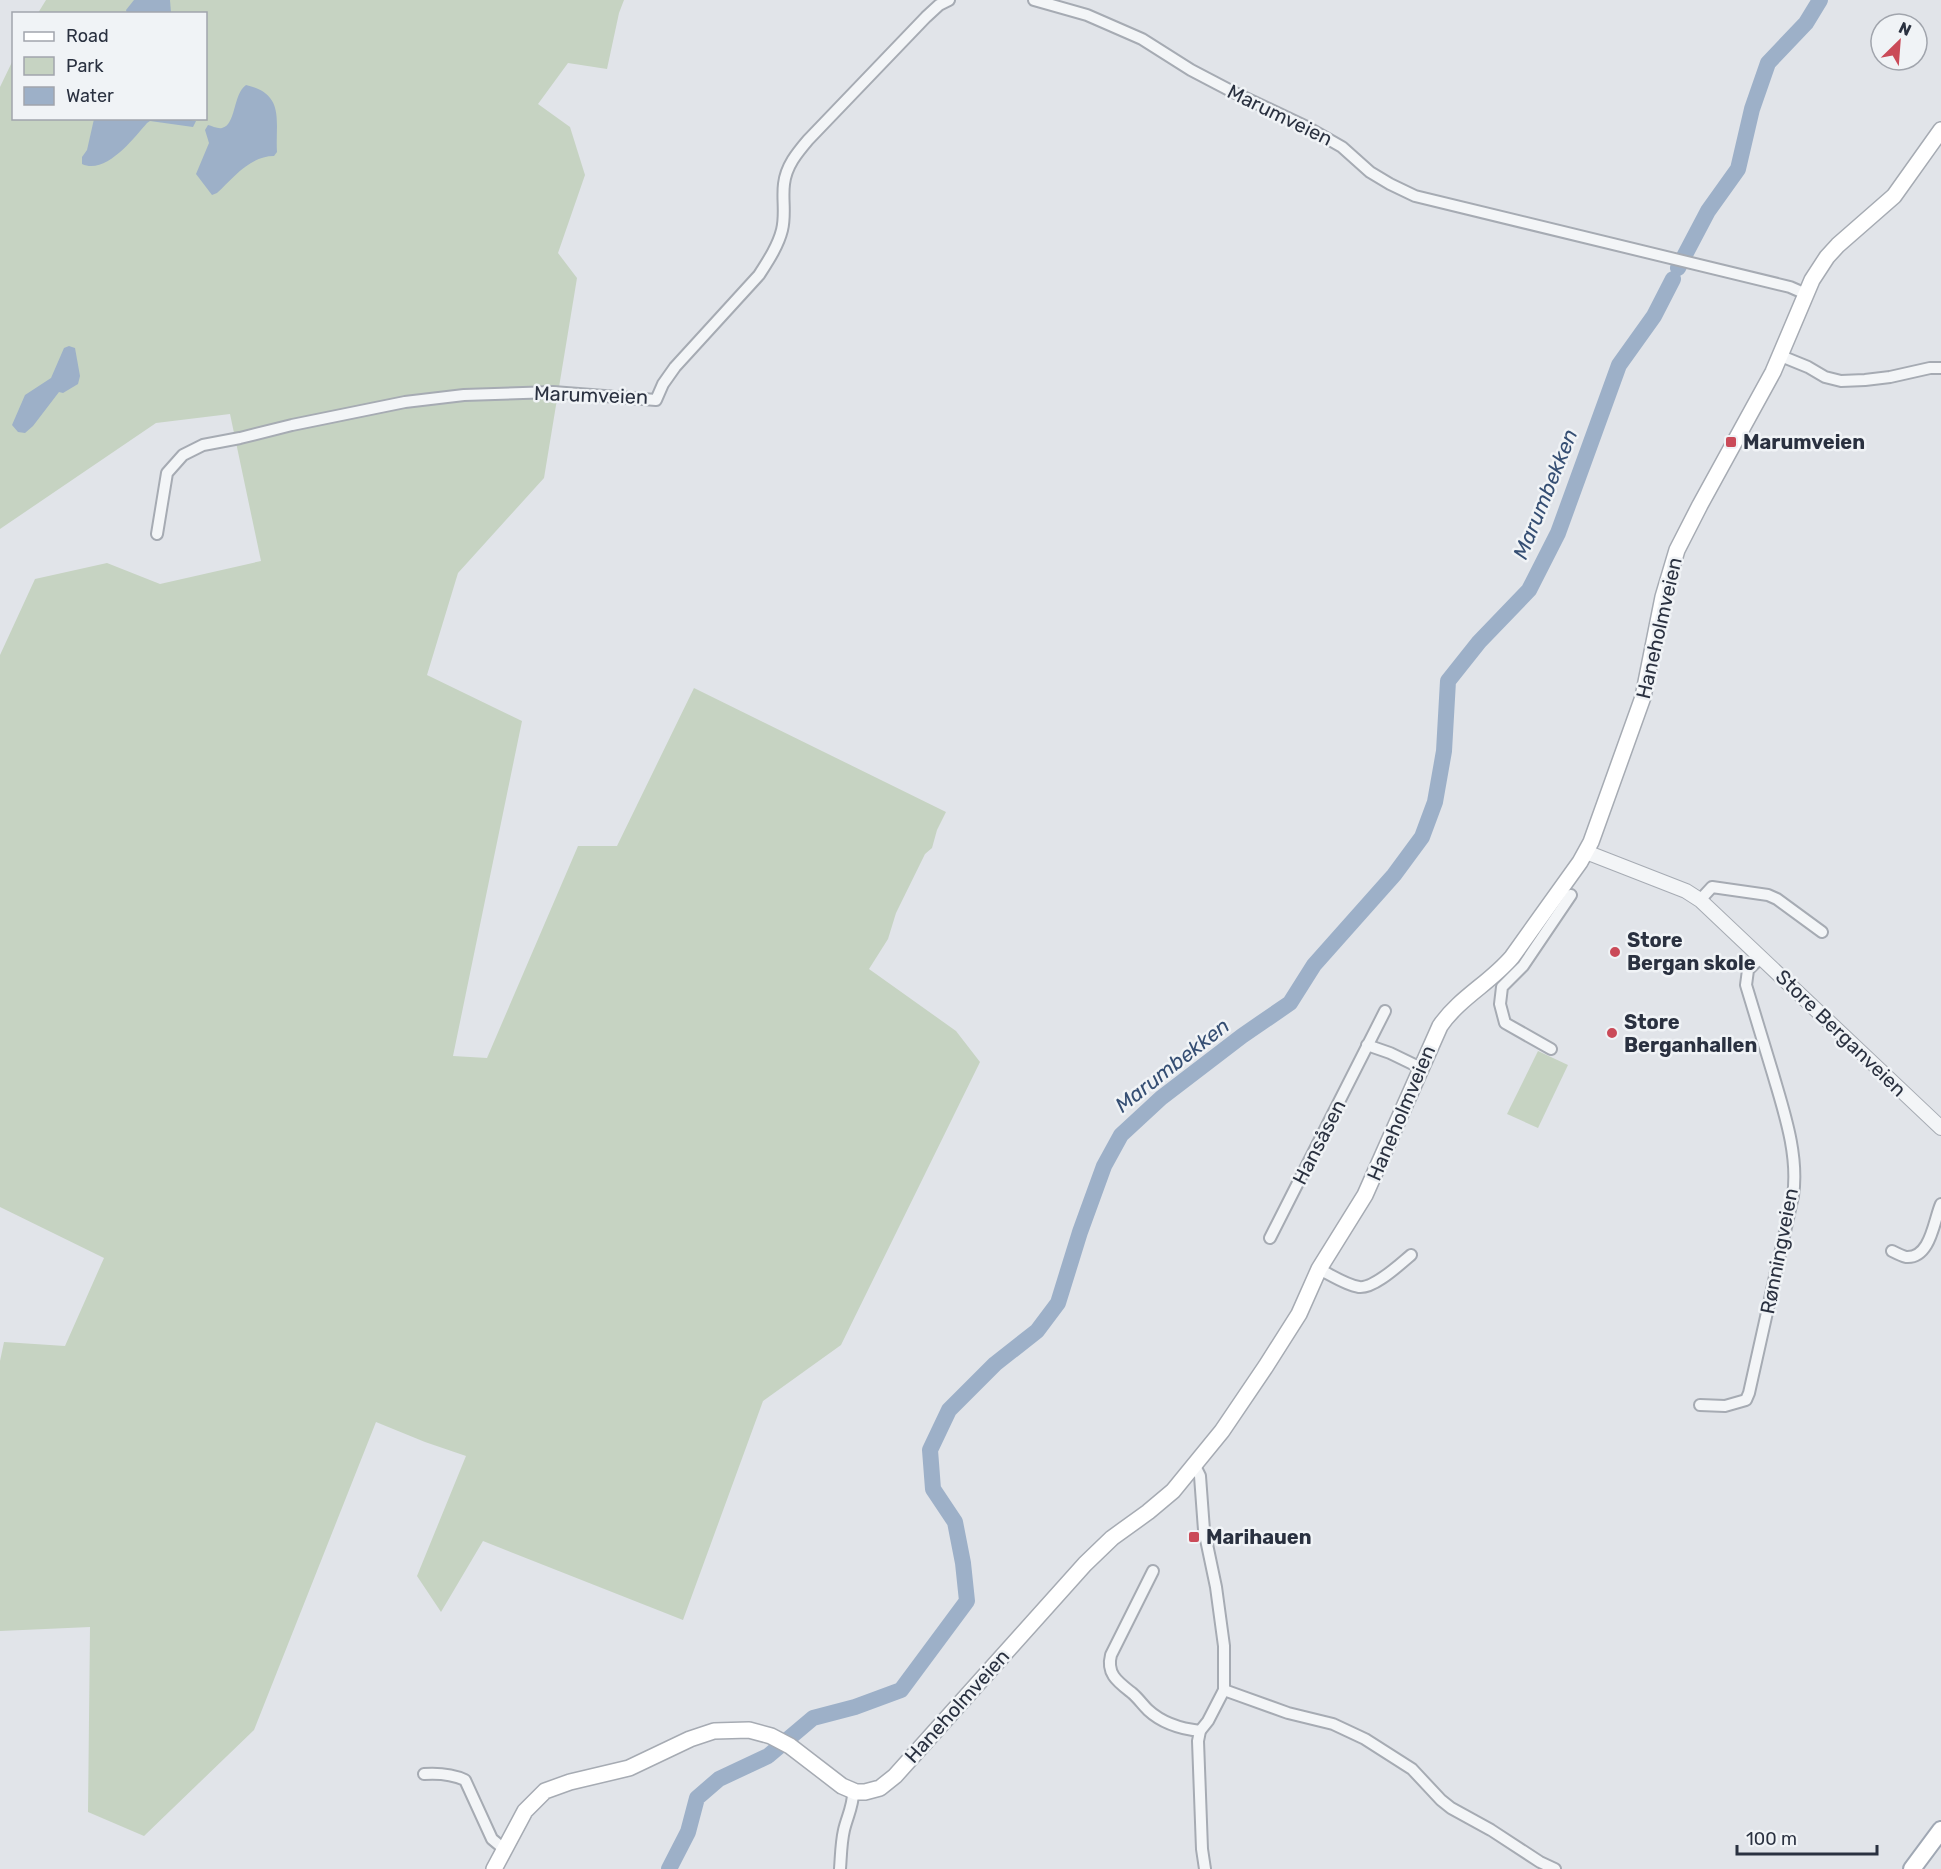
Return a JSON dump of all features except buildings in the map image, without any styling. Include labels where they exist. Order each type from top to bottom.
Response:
[{"type":"main road","name":"Haneholmveien","points":[[853,1791],[873,1791],[891,1780],[1085,1564],[1112,1538],[1164,1500],[1195,1466],[1235,1413],[1293,1325],[1319,1269],[1365,1196],[1434,1039],[1446,1018],[1459,1004],[1504,975],[1523,943],[1559,902],[1586,852],[1643,697],[1663,597],[1677,550],[1781,356],[1817,271],[1842,241],[1894,196],[1941,130]]},
{"type":"main road","points":[[494,1869],[530,1804],[545,1791],[557,1785],[629,1768],[690,1739],[714,1731],[748,1730],[771,1736],[786,1743],[842,1786],[853,1791]]},
{"type":"main road","points":[[1912,1869],[1941,1830]]},
{"type":"street","name":"Marumveien","points":[[157,534],[167,473],[183,455],[203,445],[292,424],[405,402],[464,395],[553,392],[656,400],[663,384],[675,368],[759,275],[770,258],[782,231],[784,183],[792,159],[926,17],[939,5],[949,0]]},
{"type":"street","name":"Marumveien","points":[[1034,0],[1087,15],[1142,39],[1191,70],[1316,132],[1342,147],[1370,172],[1415,196],[1790,287],[1806,294]]},
{"type":"street","points":[[1781,356],[1825,377],[1842,381],[1865,380],[1941,368]]},
{"type":"street","name":"Store Berganveien","points":[[1586,852],[1686,891],[1700,900],[1941,1128]]},
{"type":"street","points":[[1700,900],[1712,887],[1768,895],[1783,903],[1822,932]]},
{"type":"street","name":"Haneholmveien","points":[[1559,902],[1571,895]]},
{"type":"street","name":"Rønningveien","points":[[1700,1405],[1730,1405],[1746,1400],[1793,1196],[1792,1149],[1782,1105],[1746,985],[1748,970],[1761,957]]},
{"type":"street","name":"Haneholmveien","points":[[1504,975],[1500,1004],[1505,1023],[1551,1049]]},
{"type":"street","name":"Hansåsen","points":[[1270,1238],[1385,1011]]},
{"type":"street","points":[[1367,1045],[1421,1068]]},
{"type":"street","points":[[1892,1251],[1906,1257],[1919,1253],[1933,1231],[1941,1204]]},
{"type":"street","points":[[1319,1269],[1357,1287],[1365,1287],[1374,1284],[1412,1255]]},
{"type":"street","points":[[1195,1466],[1200,1476],[1203,1530],[1224,1646],[1224,1690],[1208,1721],[1200,1731],[1198,1780],[1205,1869]]},
{"type":"street","points":[[1153,1571],[1111,1655],[1109,1667],[1116,1680],[1136,1696],[1150,1712],[1173,1725],[1200,1731]]},
{"type":"street","points":[[1224,1690],[1288,1713],[1333,1724],[1365,1739],[1412,1769],[1451,1808],[1555,1869]]},
{"type":"street","points":[[424,1774],[439,1773],[465,1780],[492,1839],[504,1849]]},
{"type":"street","points":[[840,1869],[844,1831],[854,1797],[853,1791]]},
{"type":"green space","points":[[46,0],[624,0],[607,69],[568,63],[538,104],[570,127],[585,175],[558,253],[577,278],[544,478],[458,573],[427,675],[522,721],[453,1056],[487,1058],[578,846],[617,846],[694,688],[946,812],[937,830],[932,848],[925,854],[896,913],[888,939],[869,969],[956,1031],[980,1062],[841,1345],[763,1401],[683,1620],[483,1541],[441,1612],[417,1576],[466,1456],[376,1422],[254,1730],[144,1836],[88,1812],[90,1627],[0,1631],[0,1361],[4,1342],[65,1346],[104,1258],[0,1207],[0,655],[35,579],[107,563],[160,584],[261,561],[230,414],[156,423],[0,529],[0,87],[12,62],[12,120],[207,120],[207,12],[39,12]]},
{"type":"green space","points":[[1538,1051],[1568,1065],[1538,1128],[1507,1114]]},
{"type":"water","points":[[134,0],[170,0],[171,12],[127,12]]},
{"type":"water","points":[[246,85],[259,89],[273,102],[277,120],[277,152],[274,156],[250,163],[212,195],[196,174],[209,143],[205,130],[208,125],[217,128],[227,126],[239,95]]},
{"type":"water","points":[[94,120],[196,121],[193,127],[150,121],[119,153],[100,164],[91,166],[82,164],[82,157],[87,150]]},
{"type":"water","points":[[69,346],[75,348],[80,376],[78,384],[63,393],[59,392],[33,426],[25,433],[18,432],[12,425],[25,395],[51,378],[64,348]]},
{"type":"waterway","name":"Marumbekken","points":[[1678,268],[1708,211],[1738,169],[1752,109],[1768,63],[1806,23],[1820,0]]},
{"type":"waterway","name":"Marumbekken","points":[[669,1869],[688,1832],[697,1798],[719,1779],[768,1756],[813,1718],[855,1707],[901,1690],[967,1601],[955,1522],[933,1489],[930,1450],[949,1410],[995,1364],[1037,1331],[1058,1303],[1104,1166],[1121,1135],[1161,1098],[1242,1036],[1290,1003],[1314,965],[1394,875],[1422,837],[1435,802],[1444,751],[1448,681],[1479,642],[1529,590],[1558,533],[1619,365],[1654,316],[1673,279]]},
{"type":"place","name":"Marumveien","points":[[1731,442]]},
{"type":"place","name":"Store Bergan skole","points":[[1615,952]]},
{"type":"place","name":"Store Berganhallen","points":[[1612,1033]]},
{"type":"place","name":"Marihauen","points":[[1194,1537]]}]
